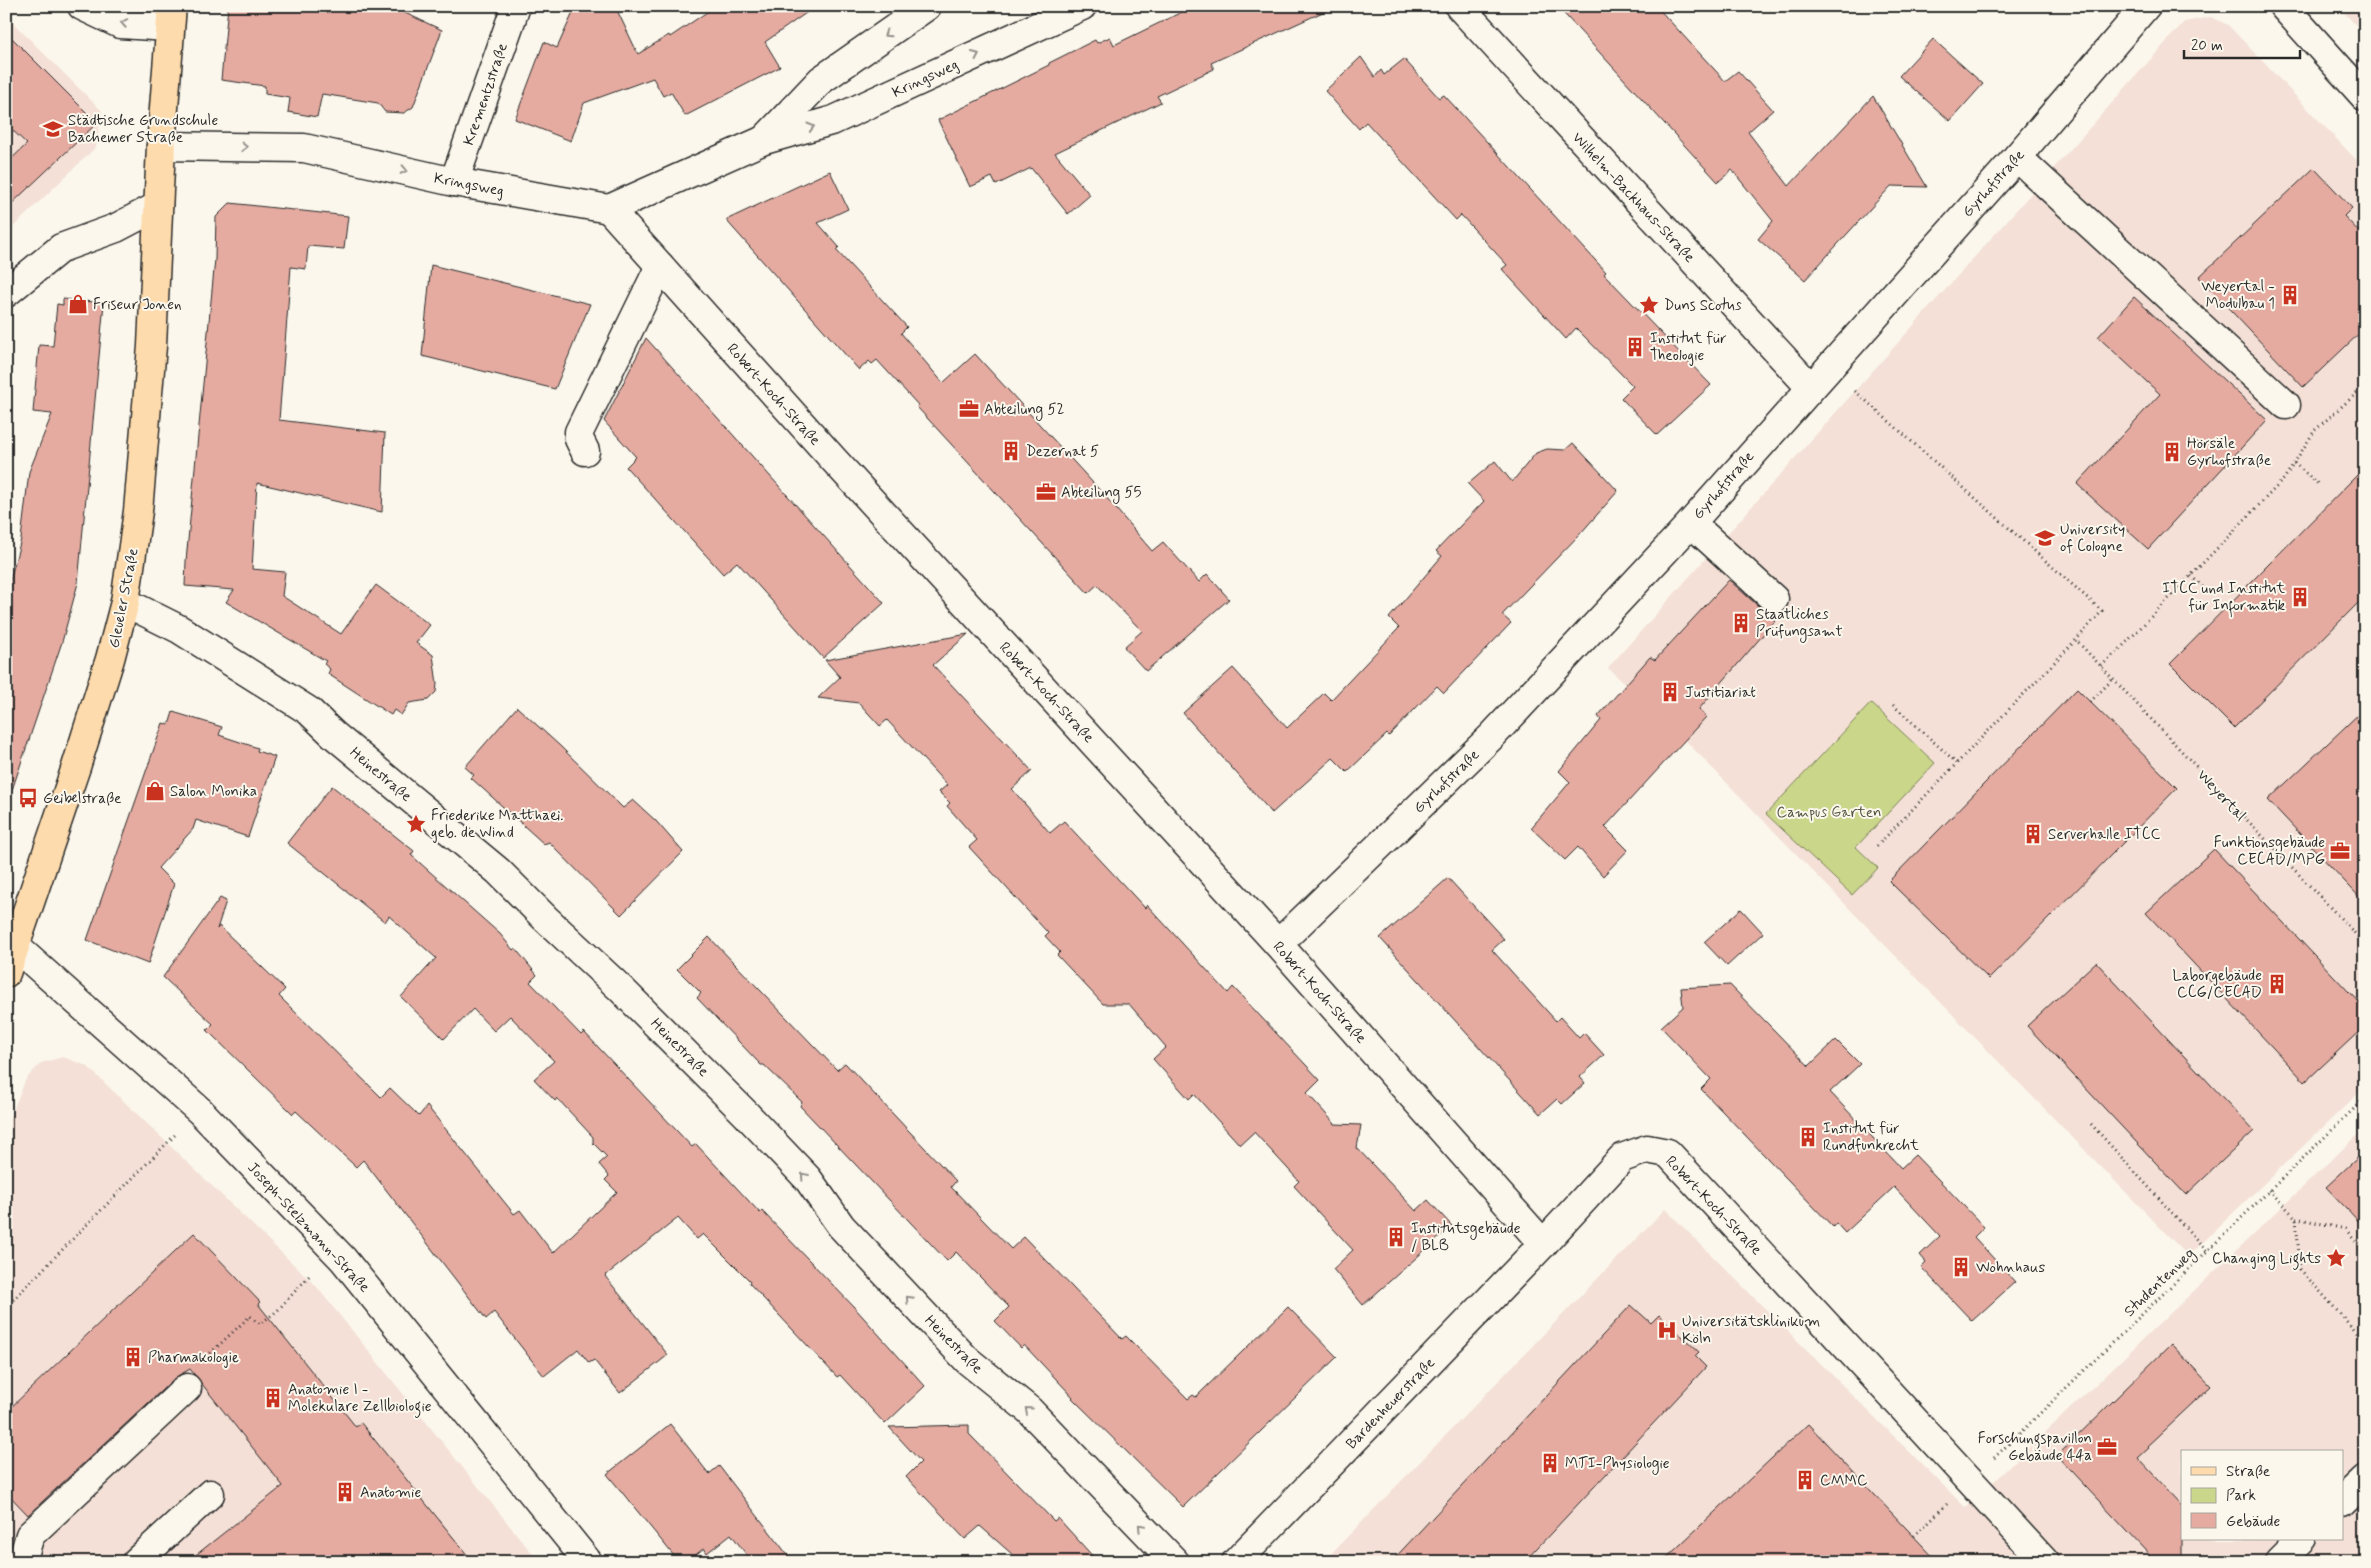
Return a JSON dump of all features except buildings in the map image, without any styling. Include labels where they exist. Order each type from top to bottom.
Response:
[{"type":"main road","name":"Gleueler Straße","points":[[6,973],[11,942],[110,660],[125,602],[139,501],[152,346],[160,146],[170,17]]},
{"type":"street","points":[[82,6],[120,24],[170,17]]},
{"type":"street","name":"Krementzstraße","points":[[454,182],[516,6]]},
{"type":"street","name":"Kringsweg","points":[[764,140],[821,80],[927,6]]},
{"type":"street","name":"Kringsweg","points":[[160,146],[304,148],[454,182],[609,209],[764,140],[834,120],[1082,6]]},
{"type":"street","name":"Wilhelm-Backhaus-Straße","points":[[1459,6],[1810,387]]},
{"type":"street","name":"Gyrhofstraße","points":[[1278,944],[1492,736],[1691,523],[2016,157],[2146,6]]},
{"type":"street","points":[[2283,6],[2365,97]]},
{"type":"street","points":[[2016,157],[2286,405]]},
{"type":"street","points":[[6,293],[61,248],[116,228],[158,206]]},
{"type":"street","name":"Robert-Koch-Straße","points":[[609,209],[834,460],[1278,944],[1543,1244],[1622,1158],[1647,1149],[1668,1153],[2045,1562]]},
{"type":"street","points":[[586,451],[579,440],[579,432],[660,266]]},
{"type":"street","points":[[1691,523],[1774,599]]},
{"type":"street","name":"Heinestraße","points":[[125,602],[180,629],[309,711],[334,735],[498,871],[545,918],[622,989],[746,1114],[808,1179],[841,1226],[967,1360],[1029,1410],[1175,1562]]},
{"type":"street","name":"Joseph-Stelzmann-Straße","points":[[11,942],[200,1111],[334,1249],[588,1562]]},
{"type":"street","name":"Bardenheuerstraße","points":[[1236,1562],[1543,1244]]},
{"type":"street","points":[[22,1562],[30,1535],[187,1388]]},
{"type":"street","points":[[2344,1499],[2365,1479]]},
{"type":"street","points":[[136,1562],[210,1494]]},
{"type":"street","points":[[2278,1562],[2301,1540]]},
{"type":"path","points":[[1828,367],[2102,611],[1876,846]]},
{"type":"path","points":[[2101,666],[2284,479],[2315,430],[2365,386]]},
{"type":"path","points":[[2286,405],[2315,430]]},
{"type":"path","points":[[2294,463],[2319,486]]},
{"type":"path","points":[[2191,576],[2210,594]]},
{"type":"path","name":"Weyertal","points":[[2076,640],[2365,944]]},
{"type":"path","points":[[2090,702],[2113,679]]},
{"type":"path","points":[[1893,705],[1957,763]]},
{"type":"path","name":"Studentenweg","points":[[1914,1536],[2365,1098]]},
{"type":"path","points":[[6,1307],[200,1111]]},
{"type":"path","points":[[2091,1124],[2207,1251]]},
{"type":"path","points":[[2269,1190],[2296,1218],[2345,1229],[2365,1250]]},
{"type":"path","points":[[2296,1218],[2300,1269],[2365,1342]]},
{"type":"path","points":[[202,1361],[250,1316],[260,1324],[277,1311],[334,1249]]},
{"type":"shaded area","points":[[2338,6],[2365,6],[2365,35]]},
{"type":"shaded area","name":"Städtische Grundschule Bachemer Straße","points":[[6,16],[102,111],[96,147],[6,234]]},
{"type":"shaded area","name":"University of Cologne","points":[[2211,17],[2228,25],[2365,169],[2365,1087],[2188,1256],[1685,740],[1608,668],[2184,22]]},
{"type":"shaded area","points":[[63,1057],[87,1066],[316,1286],[539,1562],[6,1562],[6,1127],[26,1079],[41,1063]]},
{"type":"shaded area","name":"Universitätsklinikum Köln","points":[[2365,1128],[2365,1562],[1323,1562],[1665,1209],[1966,1508]]},
{"type":"green space","name":"Campus Garten","points":[[1871,703],[1935,763],[1856,847],[1878,868],[1852,895],[1766,814]]},
{"type":"place","name":"Städtische Grundschule Bachemer Straße","points":[[53,129]]},
{"type":"place","name":"Weyertal - Modulbau 1","points":[[2290,295]]},
{"type":"place","name":"Friseur Jonen","points":[[78,304]]},
{"type":"place","name":"Duns Scotus","points":[[1649,305]]},
{"type":"place","name":"Institut für Theologie","points":[[1635,347]]},
{"type":"place","name":"Abteilung 52","points":[[969,409]]},
{"type":"place","name":"Dezernat 5","points":[[1011,451]]},
{"type":"place","name":"Hörsäle Gyrhofstraße","points":[[2172,452]]},
{"type":"place","name":"Abteilung 55","points":[[1046,492]]},
{"type":"place","name":"University of Cologne","points":[[2045,538]]},
{"type":"place","name":"ITCC und Institut für Informatik","points":[[2300,597]]},
{"type":"place","name":"Staatliches Prüfungsamt","points":[[1741,623]]},
{"type":"place","name":"Justitiariat","points":[[1670,692]]},
{"type":"place","name":"Salon Monika","points":[[155,791]]},
{"type":"place","name":"Geibelstraße","points":[[28,798]]},
{"type":"place","name":"Friederike Matthaei. geb. de Wind","points":[[416,824]]},
{"type":"place","name":"Serverhalle ITCC","points":[[2033,834]]},
{"type":"place","name":"Funktionsgebäude CECAD/MPG","points":[[2340,851]]},
{"type":"place","name":"Laborgebäude CCG/CECAD","points":[[2277,984]]},
{"type":"place","name":"Institut für Rundfunkrecht","points":[[1808,1137]]},
{"type":"place","name":"Institutsgebäude / BLB","points":[[1396,1237]]},
{"type":"place","name":"Changing Lights","points":[[2336,1258]]},
{"type":"place","name":"Wohnhaus","points":[[1961,1267]]},
{"type":"place","name":"Universitätsklinikum Köln","points":[[1667,1330]]},
{"type":"place","name":"Pharmakologie","points":[[133,1357]]},
{"type":"place","name":"Anatomie I - Molekulare Zellbiologie","points":[[273,1398]]},
{"type":"place","name":"Forschungspavillon Gebäude 44a","points":[[2107,1447]]},
{"type":"place","name":"MTI-Physiologie","points":[[1550,1463]]},
{"type":"place","name":"CMMC","points":[[1805,1480]]},
{"type":"place","name":"Anatomie","points":[[345,1492]]}]
